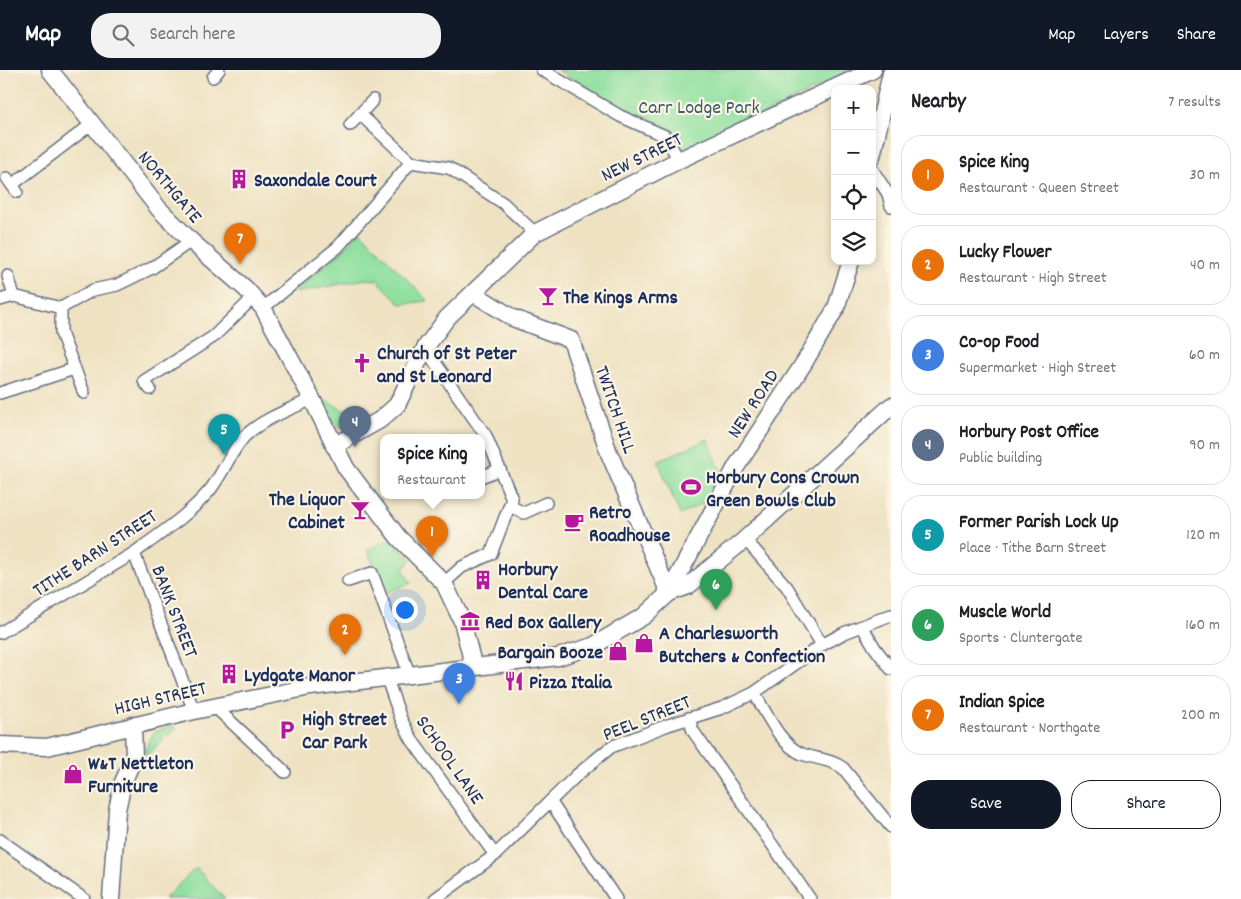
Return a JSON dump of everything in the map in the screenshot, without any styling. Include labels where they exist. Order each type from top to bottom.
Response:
[{"type":"street","name":"NORTHGATE","points":[[50,70],[159,209],[258,302],[312,399],[346,468],[392,531],[444,582]]},
{"type":"street","points":[[542,70],[620,116],[665,136],[679,160]]},
{"type":"street","name":"NEW STREET","points":[[334,446],[380,420],[398,405],[425,348],[447,318],[535,233],[679,160],[873,70]]},
{"type":"street","points":[[876,139],[891,73]]},
{"type":"street","points":[[350,125],[373,100]]},
{"type":"street","points":[[360,114],[411,162],[448,168],[503,203],[535,233]]},
{"type":"street","points":[[12,185],[93,123]]},
{"type":"street","points":[[150,389],[144,381],[213,337],[258,302],[338,247],[411,162]]},
{"type":"street","points":[[876,175],[888,194],[891,206]]},
{"type":"street","points":[[0,300],[14,296],[61,308],[93,290],[117,285],[152,268],[191,241]]},
{"type":"street","name":"NEW ROAD","points":[[670,593],[736,467],[804,363],[836,308],[850,265]]},
{"type":"street","points":[[8,276],[14,296]]},
{"type":"street","name":"TWITCH HILL","points":[[473,293],[513,318],[571,340],[608,453],[670,593]]},
{"type":"street","points":[[61,308],[61,333],[84,392]]},
{"type":"street","points":[[425,348],[485,434]]},
{"type":"street","points":[[0,393],[74,369]]},
{"type":"street","name":"TITHE BARN STREET","points":[[0,633],[134,553],[201,500],[244,437],[276,416],[312,399]]},
{"type":"street","points":[[670,593],[688,586],[745,539],[891,406]]},
{"type":"street","points":[[474,668],[462,621],[444,582],[462,567],[492,554],[510,506],[512,498],[485,435]]},
{"type":"street","points":[[485,475],[500,469]]},
{"type":"street","points":[[510,506],[524,513],[546,503]]},
{"type":"street","points":[[745,539],[787,587],[822,644]]},
{"type":"street","name":"BANK STREET","points":[[134,553],[194,711]]},
{"type":"street","points":[[348,581],[372,573],[410,676]]},
{"type":"street","name":"HIGH STREET","points":[[0,745],[47,747],[133,724],[310,687],[558,657],[585,649],[644,616],[670,593]]},
{"type":"street","name":"PEEL STREET","points":[[441,897],[495,855],[577,774],[611,747],[689,718],[722,708],[754,692],[822,644],[891,615]]},
{"type":"street","points":[[862,626],[874,648],[891,669]]},
{"type":"street","name":"SCHOOL LANE","points":[[387,679],[401,719],[412,740],[495,855]]},
{"type":"street","points":[[754,692],[784,741],[794,750],[836,763],[843,768],[891,828]]},
{"type":"street","points":[[215,706],[285,772]]},
{"type":"street","points":[[689,718],[693,731],[740,789],[810,899]]},
{"type":"street","points":[[111,899],[117,810],[123,782],[134,758],[133,724]]},
{"type":"street","points":[[550,801],[616,899]]},
{"type":"street","points":[[0,840],[84,899]]},
{"type":"green space","name":"Carr Lodge Park","points":[[557,70],[853,70],[684,154],[669,128],[625,109]]},
{"type":"green space","points":[[360,231],[428,301],[401,304],[377,280],[366,279],[296,293],[295,291],[341,252]]},
{"type":"green space","points":[[326,401],[346,411],[365,406],[370,415],[352,425],[341,427],[333,420],[323,402]]},
{"type":"green space","name":"Horbury Cons Crown Green Bowls Club","points":[[708,439],[721,472],[705,502],[680,515],[658,461]]},
{"type":"green space","points":[[389,540],[412,559],[403,569],[411,583],[386,593],[367,550]]},
{"type":"green space","points":[[174,725],[176,729],[168,736],[166,734],[162,738],[164,740],[148,754],[144,752],[154,732]]},
{"type":"green space","points":[[196,868],[225,899],[164,899]]},
{"type":"place","name":"Saxondale Court","points":[[239,179]]},
{"type":"place","name":"Indian Spice","points":[[240,264]]},
{"type":"place","name":"The Kings Arms","points":[[548,296]]},
{"type":"place","name":"Church of St Peter and St Leonard","points":[[362,363]]},
{"type":"place","name":"Horbury Post Office","points":[[355,447]]},
{"type":"place","name":"Former Parish Lock Up","points":[[224,455]]},
{"type":"place","name":"Horbury Cons Crown Green Bowls Club","points":[[691,487]]},
{"type":"place","name":"The Liquor Cabinet","points":[[360,510]]},
{"type":"place","name":"Retro Roadhouse","points":[[574,522]]},
{"type":"place","name":"Spice King","points":[[432,557]]},
{"type":"place","name":"Horbury Dental Care","points":[[483,580]]},
{"type":"place","name":"Muscle World","points":[[716,610]]},
{"type":"place","name":"Red Box Gallery","points":[[470,621]]},
{"type":"place","name":"A Charlesworth Butchers & Confection","points":[[644,643]]},
{"type":"place","name":"Bargain Booze","points":[[618,651]]},
{"type":"place","name":"Lucky Flower","points":[[345,655]]},
{"type":"place","name":"Lydgate Manor","points":[[229,674]]},
{"type":"place","name":"Pizza Italia","points":[[514,681]]},
{"type":"place","name":"Co-op Food","points":[[459,704]]},
{"type":"place","name":"High Street Car Park","points":[[287,730]]},
{"type":"place","name":"W&T Nettleton Furniture","points":[[73,774]]}]
